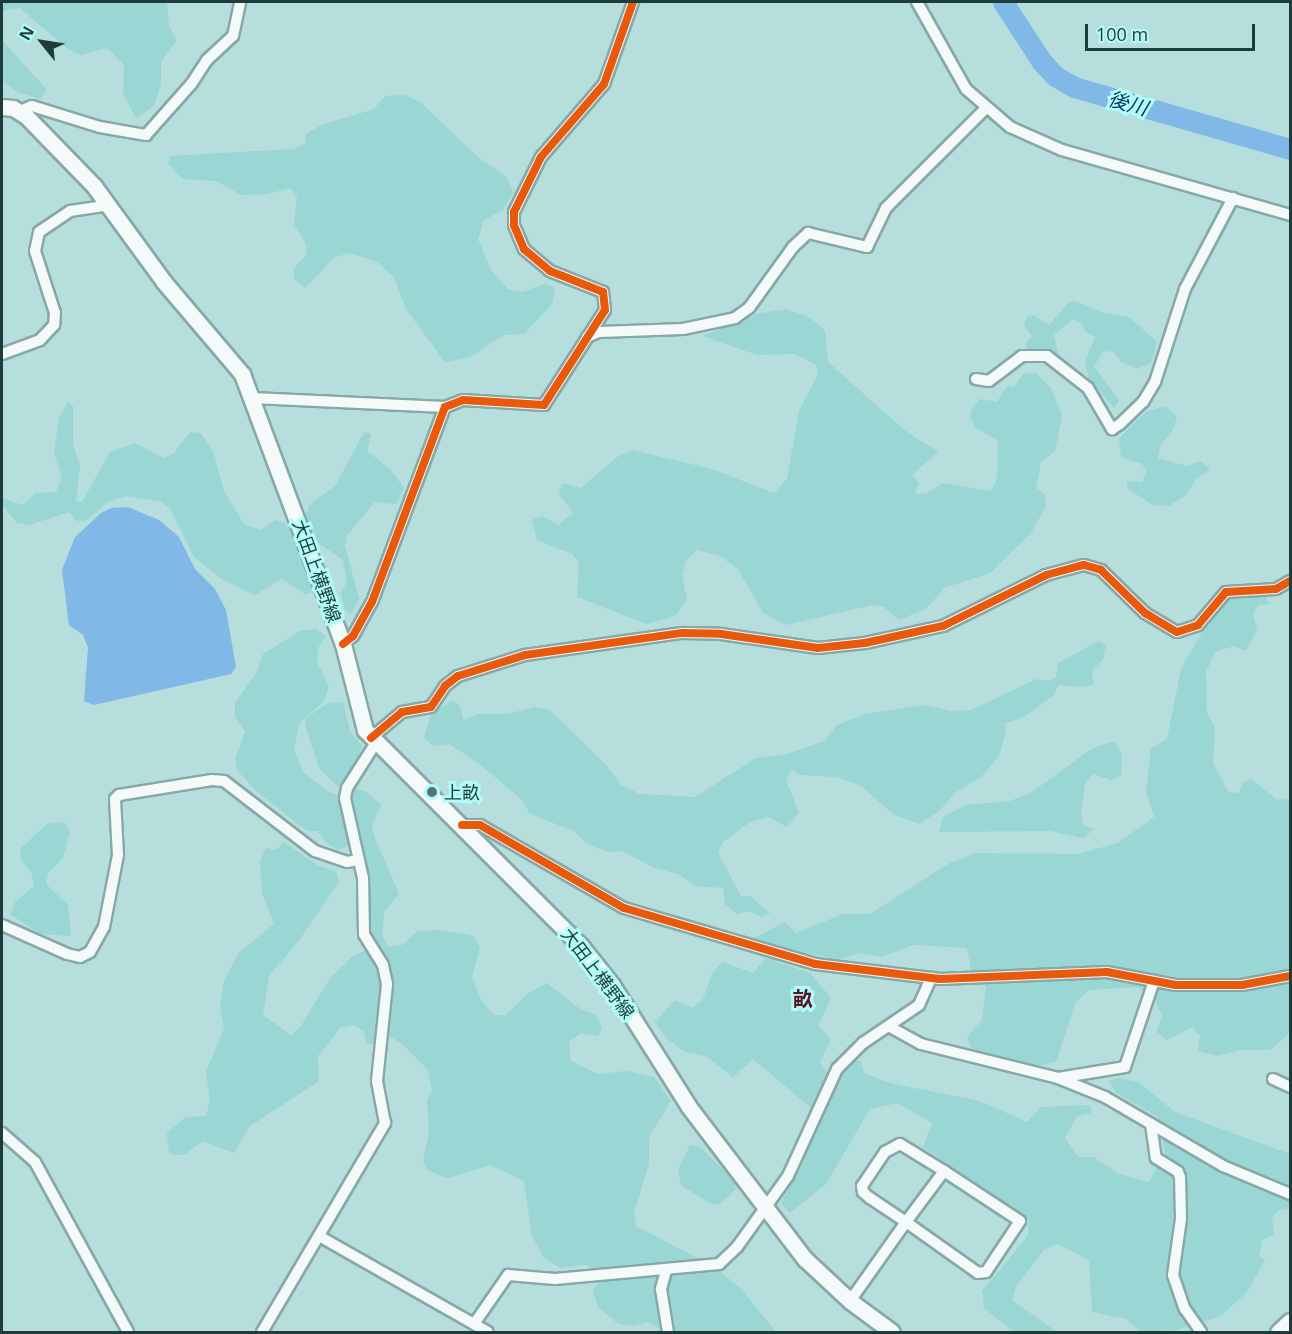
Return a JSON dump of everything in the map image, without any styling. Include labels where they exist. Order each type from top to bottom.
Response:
[{"type":"main road","name":"大田上横野線","points":[[7,105],[110,205],[164,282],[242,374],[253,398],[343,644],[360,720],[373,741],[462,825],[581,946],[612,985],[689,1107],[805,1259],[850,1301],[892,1332]]},
{"type":"main road","points":[[1278,1332],[1290,1321]]},
{"type":"street","points":[[7,105],[32,106],[100,127],[146,135],[192,83],[207,60],[233,36],[240,2]]},
{"type":"street","points":[[253,398],[445,407],[463,400],[543,405],[605,310],[607,301],[603,292],[537,263],[518,238],[514,212],[550,144],[604,84],[633,2]]},
{"type":"street","points":[[917,2],[947,62],[985,109],[1040,143],[1290,215]]},
{"type":"street","points":[[587,337],[599,332],[683,329],[735,318],[749,308],[793,247],[808,233],[867,247],[886,208],[985,109]]},
{"type":"street","points":[[976,379],[989,381],[1022,356],[1047,356],[1088,388],[1112,429],[1116,427],[1151,391],[1185,289],[1233,198]]},
{"type":"street","points":[[2,354],[40,340],[54,325],[55,313],[34,252],[39,232],[70,211],[110,205]]},
{"type":"street","points":[[343,644],[353,636],[372,602],[445,407]]},
{"type":"street","points":[[262,1332],[385,1123],[377,1081],[387,984],[383,965],[364,934],[363,878],[345,792],[373,741],[402,712],[431,707],[445,686],[458,676],[525,656],[682,633],[722,634],[818,648],[865,643],[944,626],[1046,576],[1084,565],[1101,570],[1145,613],[1177,632],[1198,625],[1226,592],[1276,589],[1290,581]]},
{"type":"street","points":[[2,925],[67,954],[80,957],[90,952],[104,927],[118,855],[115,799],[119,795],[212,780],[224,782],[315,851],[347,862],[358,860]]},
{"type":"street","points":[[462,825],[480,825],[624,908],[816,964],[931,978],[1107,972],[1154,981],[1242,985],[1290,976]]},
{"type":"street","points":[[474,1324],[508,1275],[555,1279],[666,1271],[719,1264],[766,1207],[796,1161],[837,1069],[863,1043],[890,1027],[919,1005],[931,978]]},
{"type":"street","points":[[1058,1078],[1125,1067],[1154,981]]},
{"type":"street","points":[[890,1027],[921,1044],[1058,1078],[1105,1097],[1223,1166],[1290,1194]]},
{"type":"street","points":[[1273,1079],[1290,1087]]},
{"type":"street","points":[[1151,1124],[1150,1138],[1156,1158],[1178,1172],[1180,1177],[1181,1219],[1173,1275],[1185,1309],[1200,1332]]},
{"type":"street","points":[[2,1134],[35,1162],[128,1332]]},
{"type":"street","points":[[900,1144],[944,1171],[1020,1221],[986,1272],[978,1273],[863,1192],[862,1186],[885,1152],[900,1144]]},
{"type":"street","points":[[850,1301],[944,1171]]},
{"type":"street","points":[[319,1236],[488,1332]]},
{"type":"street","points":[[666,1271],[661,1289],[668,1332]]},
{"type":"shaded area","points":[[2,2],[167,2],[169,26],[177,40],[161,62],[161,84],[154,106],[136,118],[123,94],[124,65],[107,48],[81,55],[68,49],[20,8],[5,10],[2,15]]},
{"type":"shaded area","points":[[2,40],[47,90],[40,99],[15,91],[2,79]]},
{"type":"shaded area","points":[[405,95],[420,102],[479,158],[507,177],[513,193],[503,210],[484,220],[478,239],[491,270],[508,289],[523,292],[544,284],[555,287],[552,304],[524,334],[504,335],[470,357],[445,362],[406,309],[394,277],[377,262],[350,253],[335,257],[305,288],[294,279],[294,268],[307,254],[305,242],[294,224],[297,196],[290,188],[267,194],[241,195],[216,181],[183,179],[168,164],[170,156],[293,149],[305,143],[306,134],[322,125],[374,109],[385,96]]},
{"type":"shaded area","points":[[1075,301],[1103,313],[1129,317],[1157,342],[1151,363],[1137,369],[1121,362],[1113,351],[1103,352],[1094,366],[1119,401],[1114,408],[1089,379],[1085,361],[1095,337],[1085,331],[1082,323],[1073,319],[1054,335],[1058,353],[1054,355],[1044,350],[1028,351],[1025,345],[1032,336],[1024,325],[1027,317],[1033,315],[1049,325],[1068,303]]},
{"type":"shaded area","points":[[786,309],[811,318],[825,331],[828,362],[903,429],[938,452],[912,475],[919,483],[915,494],[925,494],[943,483],[991,491],[997,479],[998,441],[976,428],[970,417],[972,408],[980,399],[997,402],[1007,386],[1014,387],[1023,374],[1036,373],[1051,388],[1062,416],[1055,451],[1041,462],[1036,487],[1045,495],[1046,506],[1031,533],[990,573],[944,588],[927,608],[899,620],[884,607],[872,605],[786,625],[763,613],[738,569],[720,556],[697,550],[686,561],[682,575],[687,600],[675,616],[647,624],[577,597],[579,563],[572,554],[537,540],[532,520],[542,516],[558,525],[573,513],[559,494],[562,483],[581,488],[617,457],[632,450],[712,469],[774,493],[787,479],[799,411],[818,374],[816,365],[795,354],[757,355],[703,336],[757,314]]},
{"type":"shaded area","points":[[68,402],[73,406],[73,444],[80,466],[76,501],[82,502],[110,452],[135,443],[163,458],[174,453],[190,432],[201,433],[214,454],[224,491],[244,524],[260,530],[276,520],[285,523],[297,541],[313,592],[305,594],[282,579],[255,595],[223,580],[194,557],[171,510],[160,501],[125,496],[108,502],[84,522],[75,520],[69,512],[29,525],[17,523],[2,505],[2,498],[23,505],[35,493],[56,492],[62,478],[54,453],[59,417]]},
{"type":"shaded area","points":[[1166,406],[1177,417],[1172,432],[1161,444],[1158,458],[1187,466],[1200,461],[1210,469],[1196,479],[1186,495],[1169,506],[1153,505],[1128,489],[1126,481],[1142,482],[1147,471],[1142,464],[1121,457],[1119,438],[1146,412]]},
{"type":"shaded area","points":[[364,432],[371,434],[367,451],[390,469],[404,488],[396,504],[375,502],[347,535],[345,545],[359,599],[351,615],[345,610],[341,593],[347,582],[343,560],[318,543],[305,516],[310,504],[335,486]]},
{"type":"shaded area","points":[[128,507],[159,520],[179,537],[195,569],[215,589],[226,610],[236,667],[231,674],[94,705],[84,701],[88,648],[83,635],[69,625],[62,570],[75,537],[101,513],[111,508]]},
{"type":"shaded area","points":[[1245,594],[1264,595],[1270,604],[1258,605],[1253,613],[1257,630],[1246,651],[1234,646],[1215,652],[1206,672],[1207,713],[1215,727],[1213,763],[1228,791],[1239,794],[1242,783],[1251,779],[1277,800],[1290,798],[1290,1033],[1270,1050],[1239,1050],[1218,1056],[1198,1051],[1200,1036],[1192,1027],[1167,1040],[1157,1032],[1162,1015],[1153,995],[1136,987],[1089,990],[1075,1003],[1056,1062],[1036,1066],[974,1055],[967,1037],[982,1020],[986,987],[980,974],[971,970],[967,948],[913,945],[881,957],[859,953],[839,960],[751,940],[785,922],[796,933],[843,914],[870,914],[948,864],[975,853],[1078,854],[1118,843],[1154,817],[1146,791],[1151,748],[1167,739],[1181,669],[1212,615],[1229,598]]},
{"type":"shaded area","points":[[316,629],[326,636],[318,648],[317,662],[329,686],[324,701],[299,724],[294,750],[303,772],[327,791],[338,795],[355,789],[367,792],[381,805],[372,825],[374,836],[399,894],[384,912],[382,936],[389,947],[402,945],[418,931],[441,930],[474,936],[480,948],[472,977],[481,1000],[494,1015],[506,1015],[527,994],[547,983],[580,1009],[595,1014],[602,1027],[598,1036],[581,1033],[569,1042],[571,1061],[598,1074],[626,1071],[654,1077],[671,1101],[649,1137],[649,1164],[634,1213],[636,1226],[716,1268],[741,1289],[776,1332],[665,1332],[648,1322],[633,1326],[617,1323],[598,1307],[593,1291],[600,1281],[600,1270],[585,1265],[560,1268],[544,1258],[532,1236],[524,1181],[491,1165],[447,1178],[427,1170],[423,1161],[429,1133],[427,1100],[432,1091],[428,1070],[400,1042],[386,1035],[377,1036],[375,1044],[367,1044],[364,1032],[354,1025],[340,1028],[318,1056],[319,1081],[250,1126],[234,1153],[203,1141],[184,1155],[169,1154],[167,1133],[186,1117],[206,1116],[210,1101],[206,1072],[224,1028],[220,1006],[224,981],[239,952],[274,924],[262,893],[260,861],[266,848],[276,850],[284,842],[319,866],[336,871],[339,882],[300,939],[269,976],[263,1015],[291,1035],[301,1026],[330,978],[352,957],[366,950],[371,940],[367,924],[371,882],[357,842],[338,850],[326,843],[318,831],[307,831],[256,791],[237,770],[235,759],[245,732],[235,717],[235,703],[257,672],[263,654],[300,631]]},
{"type":"shaded area","points":[[1099,641],[1106,646],[1103,659],[1092,671],[1093,684],[1084,687],[1058,685],[1054,695],[1026,716],[1004,724],[1006,731],[999,756],[981,777],[955,793],[938,812],[919,824],[893,814],[861,786],[837,777],[800,775],[792,770],[786,780],[799,813],[787,827],[768,817],[750,822],[723,842],[718,853],[741,896],[750,896],[770,913],[761,917],[749,911],[737,914],[725,904],[723,888],[696,886],[678,874],[654,868],[622,851],[608,852],[587,844],[574,831],[530,814],[522,800],[477,762],[449,744],[433,746],[424,738],[431,714],[453,700],[460,706],[463,720],[479,714],[508,714],[534,707],[550,710],[606,765],[621,785],[640,794],[695,797],[756,758],[784,755],[824,741],[837,725],[865,714],[924,705],[952,711],[971,710],[1037,679],[1049,681],[1056,677],[1058,663]]},
{"type":"shaded area","points":[[343,702],[350,731],[362,746],[355,765],[338,787],[319,768],[305,725],[306,718],[328,703]]},
{"type":"shaded area","points":[[1114,741],[1122,755],[1121,776],[1111,780],[1093,774],[1085,784],[1081,815],[1083,825],[1094,829],[1083,838],[1050,831],[939,832],[943,817],[966,805],[1010,801],[1032,792],[1091,749]]},
{"type":"shaded area","points":[[64,822],[70,832],[63,858],[48,873],[46,884],[68,905],[71,936],[41,934],[11,915],[15,902],[34,886],[31,872],[20,858],[21,848],[47,824]]},
{"type":"shaded area","points":[[766,958],[810,973],[831,998],[818,1026],[831,1039],[820,1062],[828,1076],[841,1077],[852,1061],[861,1061],[864,1073],[889,1083],[980,1101],[1027,1122],[1041,1107],[1091,1105],[1091,1113],[1077,1116],[1065,1138],[1078,1157],[1094,1157],[1119,1174],[1149,1182],[1165,1153],[1158,1117],[1115,1092],[1109,1081],[1118,1078],[1138,1082],[1175,1112],[1290,1154],[1290,1209],[1279,1210],[1272,1218],[1274,1234],[1262,1240],[1259,1256],[1265,1260],[1247,1292],[1221,1316],[1177,1330],[1141,1332],[1126,1319],[1092,1312],[1089,1260],[1058,1244],[1044,1250],[1016,1286],[1012,1300],[1057,1332],[1014,1332],[984,1308],[982,1291],[1028,1236],[1028,1220],[923,1147],[932,1123],[898,1103],[870,1109],[826,1184],[790,1213],[781,1203],[802,1166],[818,1114],[753,1059],[733,1077],[706,1056],[685,1052],[666,1038],[655,1022],[675,1000],[692,1008],[703,999],[712,973],[723,962],[753,973]]},
{"type":"shaded area","points":[[690,1145],[700,1147],[735,1181],[735,1190],[719,1205],[709,1203],[681,1185],[678,1170]]},
{"type":"waterway","name":"後川","points":[[1003,2],[1042,62],[1055,76],[1074,87],[1290,149]]},
{"type":"cycle path","points":[[343,644],[353,636],[372,602],[445,407],[463,400],[544,405],[605,310],[603,292],[550,271],[524,249],[514,225],[514,212],[541,157],[604,84],[633,2]]},
{"type":"cycle path","points":[[371,738],[402,712],[431,707],[445,686],[458,676],[525,655],[682,633],[721,634],[818,648],[865,643],[943,626],[1046,575],[1084,565],[1101,570],[1145,613],[1177,632],[1198,625],[1226,592],[1276,589],[1290,581]]},
{"type":"cycle path","points":[[462,825],[480,825],[624,908],[815,964],[940,979],[1107,972],[1176,985],[1242,985],[1290,976]]},
{"type":"place","name":"上畝","points":[[432,792]]},
{"type":"district","name":"畝","points":[[803,998]]}]
